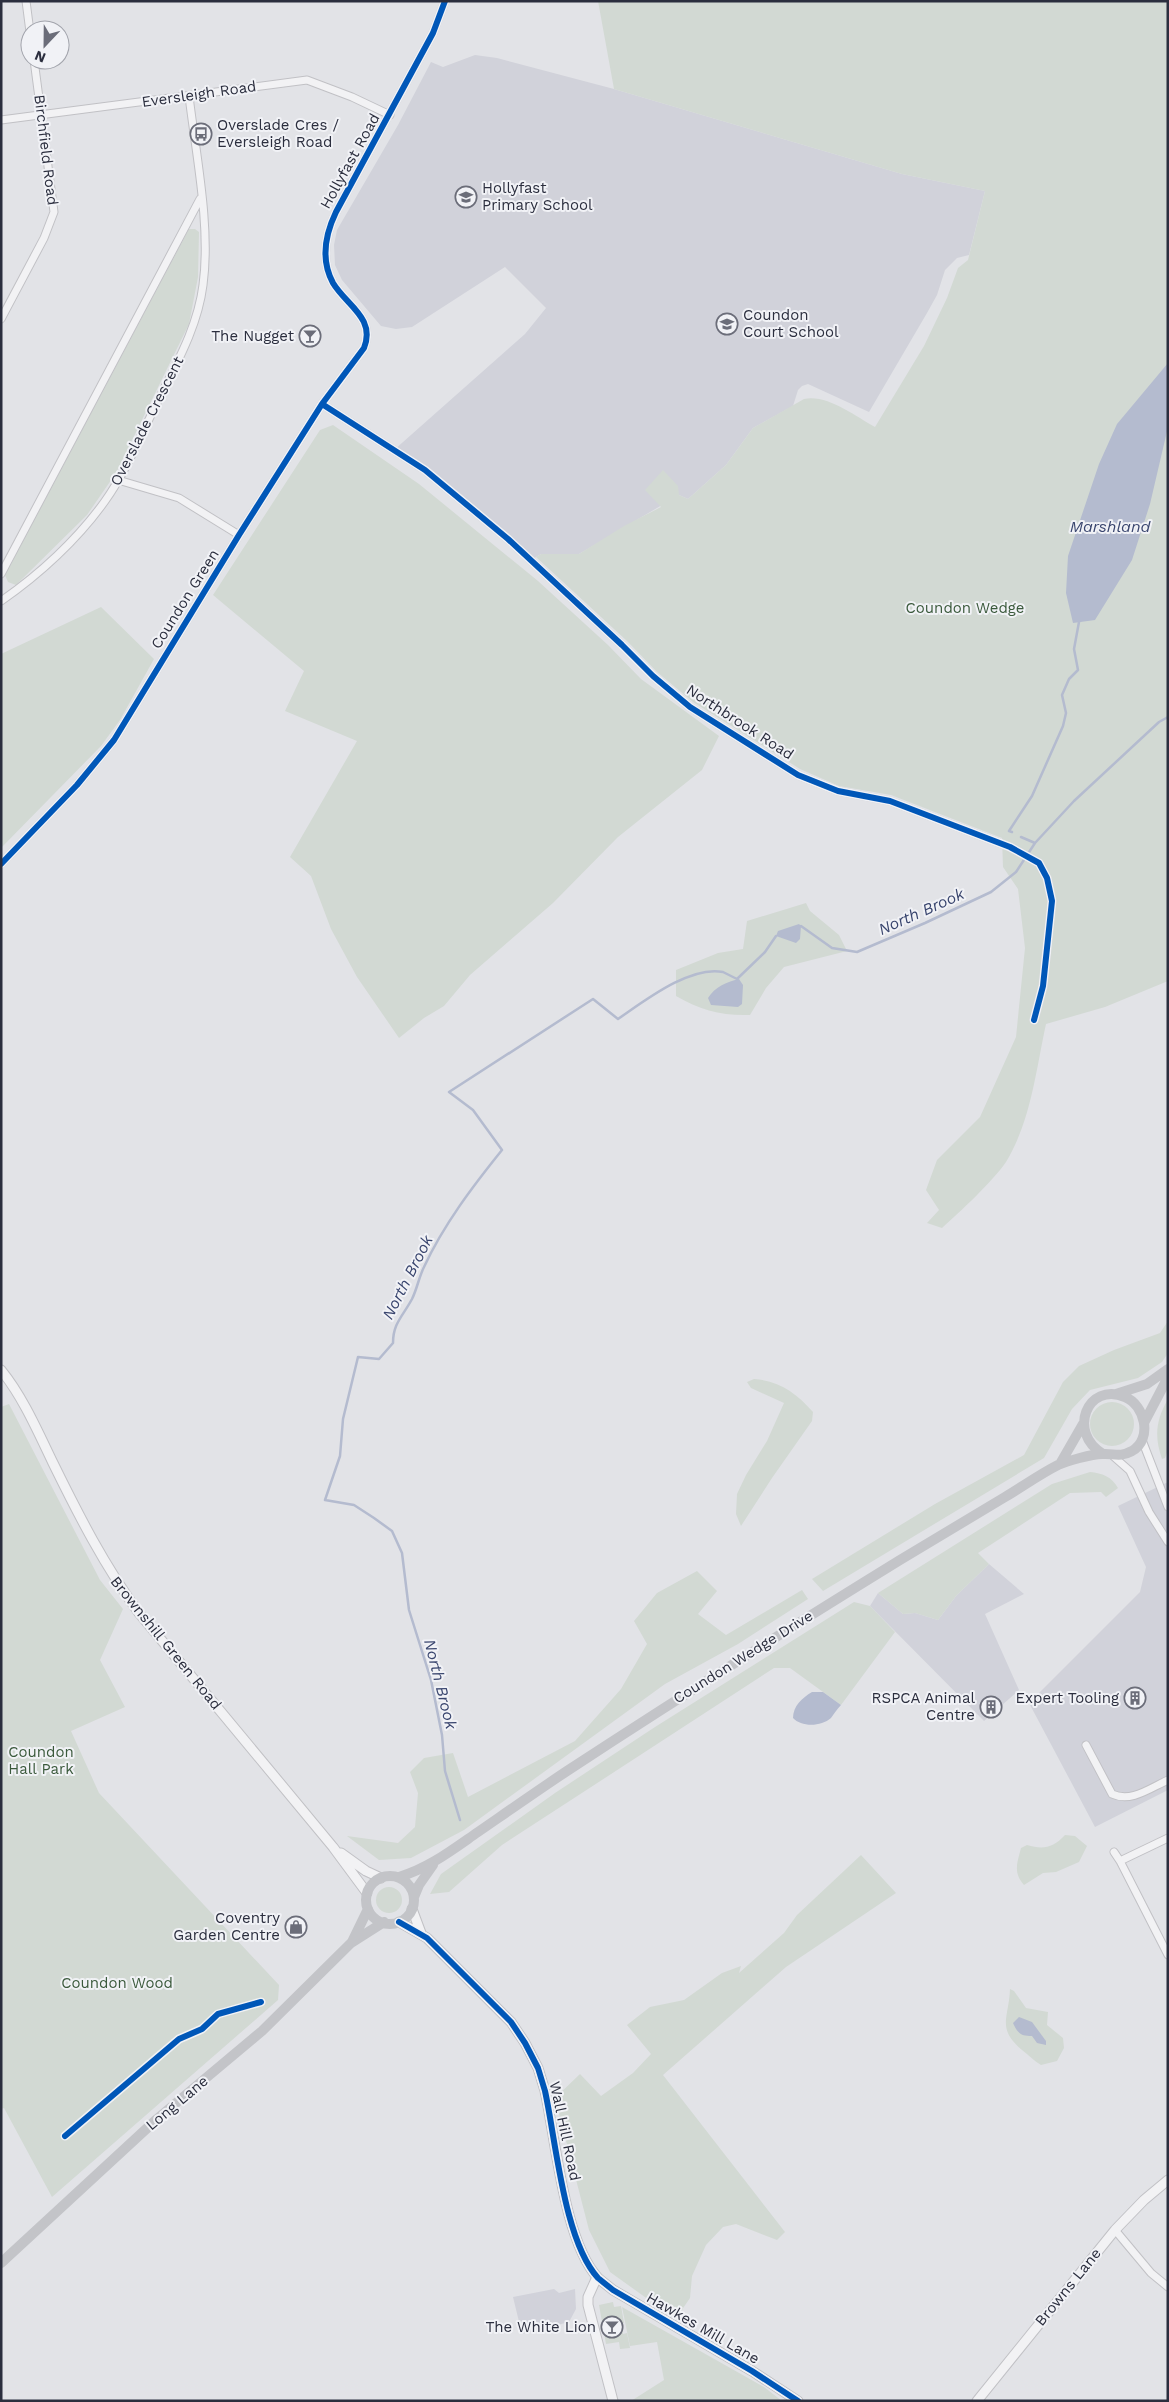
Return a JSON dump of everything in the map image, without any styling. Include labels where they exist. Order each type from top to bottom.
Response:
[{"type":"main road","name":"Coundon Wedge Drive","points":[[1060,1464],[1083,1424],[1084,1416],[1093,1401],[1107,1394],[1115,1394],[1147,1384],[1168,1369]]},
{"type":"main road","points":[[1144,1423],[1168,1377]]},
{"type":"main road","points":[[1115,1394],[1134,1402],[1143,1416],[1142,1440]]},
{"type":"main road","points":[[1083,1424],[1090,1444],[1108,1455]]},
{"type":"main road","name":"Coundon Wedge Drive","points":[[399,1878],[435,1862],[558,1777],[716,1674],[837,1598],[1060,1464],[1131,1452],[1138,1447],[1142,1440]]},
{"type":"main road","name":"Coundon Wedge Drive","points":[[414,1897],[419,1885],[435,1862]]},
{"type":"main road","points":[[381,1878],[399,1878],[410,1887],[414,1897],[412,1909],[406,1918],[399,1922],[384,1922],[376,1919],[368,1909],[367,1893],[381,1878]]},
{"type":"main road","name":"Long Lane","points":[[351,1943],[368,1909]]},
{"type":"main road","name":"Long Lane","points":[[1,2262],[157,2119],[262,2031],[351,1943],[384,1922]]},
{"type":"street","points":[[26,1],[28,20]]},
{"type":"street","name":"Hollyfast Road","points":[[368,332],[363,319],[333,283],[325,258],[325,247],[336,212],[390,115],[441,17],[445,1]]},
{"type":"street","name":"Birchfield Road","points":[[1,319],[44,238],[54,212],[35,70]]},
{"type":"street","name":"Eversleigh Road","points":[[1,120],[312,80],[390,115]]},
{"type":"street","name":"Overslade Crescent","points":[[1,601],[45,566],[80,531],[104,502],[118,480],[182,352],[197,313],[206,255],[189,96]]},
{"type":"street","points":[[1,574],[200,198]]},
{"type":"street","name":"Coundon Green","points":[[1,864],[78,785],[114,740],[239,534],[322,404],[364,348],[368,332]]},
{"type":"street","name":"Northbrook Road","points":[[322,404],[425,470],[501,533],[622,644],[653,676],[690,707],[798,775],[838,791],[890,801],[1010,847],[1039,863],[1048,878],[1052,901],[1043,986],[1034,1020]]},
{"type":"street","points":[[118,480],[179,498],[239,534]]},
{"type":"street","name":"Brownshill Green Road","points":[[1,1370],[32,1422],[84,1526],[113,1577],[139,1612],[333,1847],[367,1893]]},
{"type":"street","points":[[1142,1440],[1168,1507]]},
{"type":"street","points":[[1108,1455],[1130,1471],[1149,1512],[1168,1542]]},
{"type":"street","points":[[1086,1745],[1112,1794],[1120,1798],[1130,1797],[1168,1780]]},
{"type":"street","points":[[1120,1861],[1168,1838]]},
{"type":"street","points":[[333,1847],[366,1871],[381,1878]]},
{"type":"street","points":[[1114,1852],[1168,1955]]},
{"type":"street","name":"Wall Hill Road","points":[[412,1909],[421,1933]]},
{"type":"street","name":"Wall Hill Road","points":[[399,1922],[421,1933],[510,2022],[525,2043],[538,2068],[546,2091],[575,2234],[585,2257],[598,2277]]},
{"type":"street","name":"Browns Lane","points":[[977,2401],[1115,2230],[1144,2200],[1168,2180]]},
{"type":"street","points":[[1115,2230],[1151,2273],[1168,2287]]},
{"type":"street","points":[[598,2277],[588,2297],[588,2304],[613,2401]]},
{"type":"street","name":"Hawkes Mill Lane","points":[[598,2277],[613,2290],[752,2371],[798,2401]]},
{"type":"shaded area","name":"Coundon Court School","points":[[475,55],[497,58],[614,89],[902,174],[985,191],[969,255],[957,258],[945,270],[937,295],[869,412],[808,384],[802,386],[798,390],[793,406],[753,428],[726,465],[688,499],[679,495],[579,554],[541,554],[531,560],[508,539],[394,450],[525,334],[546,308],[505,267],[412,327],[396,329],[381,326],[342,280],[335,265],[334,245],[337,230],[398,125],[431,62],[443,67]]},
{"type":"shaded area","points":[[1168,1482],[1168,1790],[1095,1827],[1029,1703],[1140,1592],[1146,1567],[1118,1506]]},
{"type":"shaded area","points":[[989,1564],[1024,1594],[985,1614],[1019,1690],[984,1721],[870,1606],[878,1593],[903,1614],[915,1613],[938,1620],[956,1596]]},
{"type":"shaded area","points":[[554,2289],[559,2293],[575,2289],[576,2309],[569,2322],[522,2334],[513,2297]]},
{"type":"green space","name":"Coundon Wedge","points":[[598,1],[1168,1],[1168,981],[1105,1007],[1046,1024],[1032,1095],[1021,1130],[1006,1162],[967,1205],[942,1228],[927,1223],[939,1210],[926,1190],[937,1160],[980,1117],[1016,1037],[1025,948],[1018,889],[1003,867],[1002,838],[891,795],[839,786],[800,769],[693,702],[657,672],[627,641],[536,557],[541,554],[579,554],[624,526],[661,507],[645,490],[663,470],[678,486],[679,495],[688,499],[726,465],[753,428],[804,399],[813,398],[831,403],[875,427],[924,346],[947,298],[958,268],[968,260],[985,191],[902,174],[614,89]]},
{"type":"green space","points":[[189,229],[195,229],[199,232],[198,277],[189,324],[116,473],[87,515],[16,585],[8,582],[5,575]]},
{"type":"green space","points":[[333,425],[419,484],[538,581],[608,645],[641,679],[719,736],[702,770],[618,837],[553,903],[470,975],[444,1006],[424,1018],[399,1038],[357,977],[331,929],[311,876],[290,857],[357,741],[285,711],[304,671],[213,595],[320,430]]},
{"type":"green space","points":[[101,607],[154,659],[120,720],[101,746],[1,848],[1,654]]},
{"type":"green space","points":[[806,903],[810,911],[839,935],[847,951],[784,967],[766,988],[750,1015],[712,1011],[676,996],[676,970],[718,953],[743,949],[747,921]]},
{"type":"green space","points":[[1168,1321],[1168,1353],[1162,1362],[1138,1378],[1090,1390],[1072,1409],[1044,1458],[823,1591],[812,1579],[935,1504],[1024,1455],[1063,1382],[1079,1366],[1114,1350],[1160,1333]]},
{"type":"green space","points":[[754,1379],[780,1385],[794,1394],[813,1412],[812,1421],[741,1526],[736,1514],[737,1494],[746,1475],[767,1441],[784,1403],[751,1388],[747,1382]]},
{"type":"green space","points":[[1168,1399],[1168,1450],[1165,1458],[1162,1459],[1157,1435],[1161,1414]]},
{"type":"green space","points":[[1112,1402],[1124,1406],[1130,1412],[1134,1424],[1130,1436],[1124,1442],[1112,1446],[1100,1442],[1094,1436],[1090,1424],[1094,1412],[1100,1406]]},
{"type":"green space","name":"Coundon Wood","points":[[9,1404],[100,1580],[123,1609],[100,1660],[125,1707],[71,1731],[99,1793],[279,1985],[278,2000],[52,2197],[4,2108],[1,2109],[1,1407]]},
{"type":"green space","points":[[1090,1472],[1106,1476],[1118,1488],[1106,1497],[1101,1492],[1070,1493],[978,1553],[989,1564],[956,1596],[938,1620],[915,1613],[903,1614],[878,1593],[1052,1484]]},
{"type":"green space","points":[[697,1571],[717,1591],[698,1614],[726,1635],[802,1590],[808,1599],[738,1644],[665,1684],[464,1830],[411,1858],[379,1860],[347,1836],[398,1843],[415,1827],[418,1793],[410,1772],[424,1758],[453,1753],[468,1797],[575,1741],[621,1689],[647,1644],[634,1621],[657,1593]]},
{"type":"green space","points":[[854,1602],[870,1606],[895,1632],[841,1705],[790,1668],[774,1668],[502,1845],[449,1892],[430,1894],[441,1874],[555,1793],[655,1727]]},
{"type":"green space","points":[[1065,1835],[1075,1836],[1087,1846],[1079,1862],[1056,1872],[1043,1873],[1024,1885],[1017,1872],[1021,1848],[1027,1845],[1048,1847]]},
{"type":"green space","points":[[861,1855],[896,1893],[786,1967],[663,2075],[785,2232],[777,2240],[736,2224],[723,2227],[706,2245],[692,2276],[690,2298],[677,2317],[656,2305],[610,2272],[589,2230],[555,2098],[580,2074],[601,2096],[633,2073],[651,2054],[627,2025],[650,2007],[684,2000],[722,1973],[741,1966],[739,1973],[784,1933],[797,1915]]},
{"type":"green space","points":[[389,1887],[398,1891],[402,1900],[398,1909],[389,1913],[380,1909],[376,1900],[380,1891]]},
{"type":"green space","points":[[1010,1989],[1014,1991],[1026,2008],[1048,2012],[1047,2025],[1063,2038],[1064,2048],[1057,2061],[1041,2065],[1022,2050],[1009,2035],[1006,2022]]},
{"type":"green space","name":"The White Lion","points":[[613,2302],[614,2307],[621,2306],[624,2323],[621,2324],[623,2334],[627,2333],[630,2348],[620,2349],[619,2342],[606,2344],[599,2305]]},
{"type":"green space","points":[[622,2307],[764,2387],[782,2401],[631,2401],[664,2380],[657,2342],[630,2346]]},
{"type":"water","name":"Marshland","points":[[1168,363],[1168,427],[1150,504],[1132,560],[1095,620],[1073,623],[1066,593],[1068,556],[1099,464],[1117,424]]},
{"type":"water","points":[[799,924],[801,926],[800,939],[796,943],[776,936],[778,931]]},
{"type":"water","points":[[739,979],[743,985],[742,1004],[738,1007],[711,1005],[708,998],[717,988],[725,983]]},
{"type":"water","points":[[812,1692],[823,1692],[841,1705],[827,1721],[811,1725],[797,1721],[793,1718],[793,1714],[796,1706]]},
{"type":"water","points":[[1019,2017],[1032,2022],[1046,2041],[1046,2045],[1037,2043],[1032,2036],[1025,2036],[1018,2032],[1013,2023]]},
{"type":"waterway","name":"North Brook","points":[[1012,832],[1009,831],[1032,796],[1063,726],[1066,713],[1062,695],[1069,679],[1078,670],[1074,649],[1079,622]]},
{"type":"waterway","name":"North Brook","points":[[801,926],[832,948],[857,952],[991,892],[1016,872],[1035,843],[1074,801],[1159,722],[1168,717]]},
{"type":"waterway","name":"North Brook","points":[[1021,837],[1035,843]]},
{"type":"waterway","name":"North Brook","points":[[460,1820],[445,1771],[442,1735],[431,1680],[409,1610],[402,1553],[392,1531],[374,1518],[354,1505],[325,1500],[340,1456],[343,1419],[358,1357],[379,1359],[393,1343],[393,1336],[397,1325],[412,1299],[422,1271],[432,1251],[470,1192],[502,1150],[473,1110],[449,1092],[593,999],[618,1019],[668,986],[696,974],[710,971],[723,972],[737,979],[765,952],[776,936]]},
{"type":"cycle path","points":[[1,864],[77,785],[114,740],[239,535],[322,404],[364,348],[367,337],[363,320],[333,283],[326,265],[325,256],[329,229],[336,212],[433,33],[445,1]]},
{"type":"cycle path","points":[[322,404],[425,470],[508,539],[653,676],[690,707],[798,775],[838,791],[890,801],[1010,847],[1039,863],[1047,878],[1052,901],[1043,986],[1034,1020]]},
{"type":"cycle path","points":[[399,1922],[427,1938],[511,2022],[525,2043],[538,2068],[545,2091],[569,2216],[586,2261],[598,2278],[613,2290],[752,2371],[798,2401]]},
{"type":"cycle path","points":[[65,2136],[179,2039],[202,2029],[218,2014],[261,2002]]},
{"type":"place","name":"Overslade Cres / Eversleigh Road","points":[[201,134]]},
{"type":"place","name":"Hollyfast Primary School","points":[[466,197]]},
{"type":"place","name":"Coundon Court School","points":[[727,324]]},
{"type":"place","name":"The Nugget","points":[[310,336]]},
{"type":"place","name":"Expert Tooling","points":[[1135,1698]]},
{"type":"place","name":"RSPCA Animal Centre","points":[[991,1707]]},
{"type":"place","name":"Coventry Garden Centre","points":[[296,1927]]},
{"type":"place","name":"The White Lion","points":[[612,2327]]},
{"type":"park label","name":"Coundon Hall Park","points":[[41,1760]]}]
